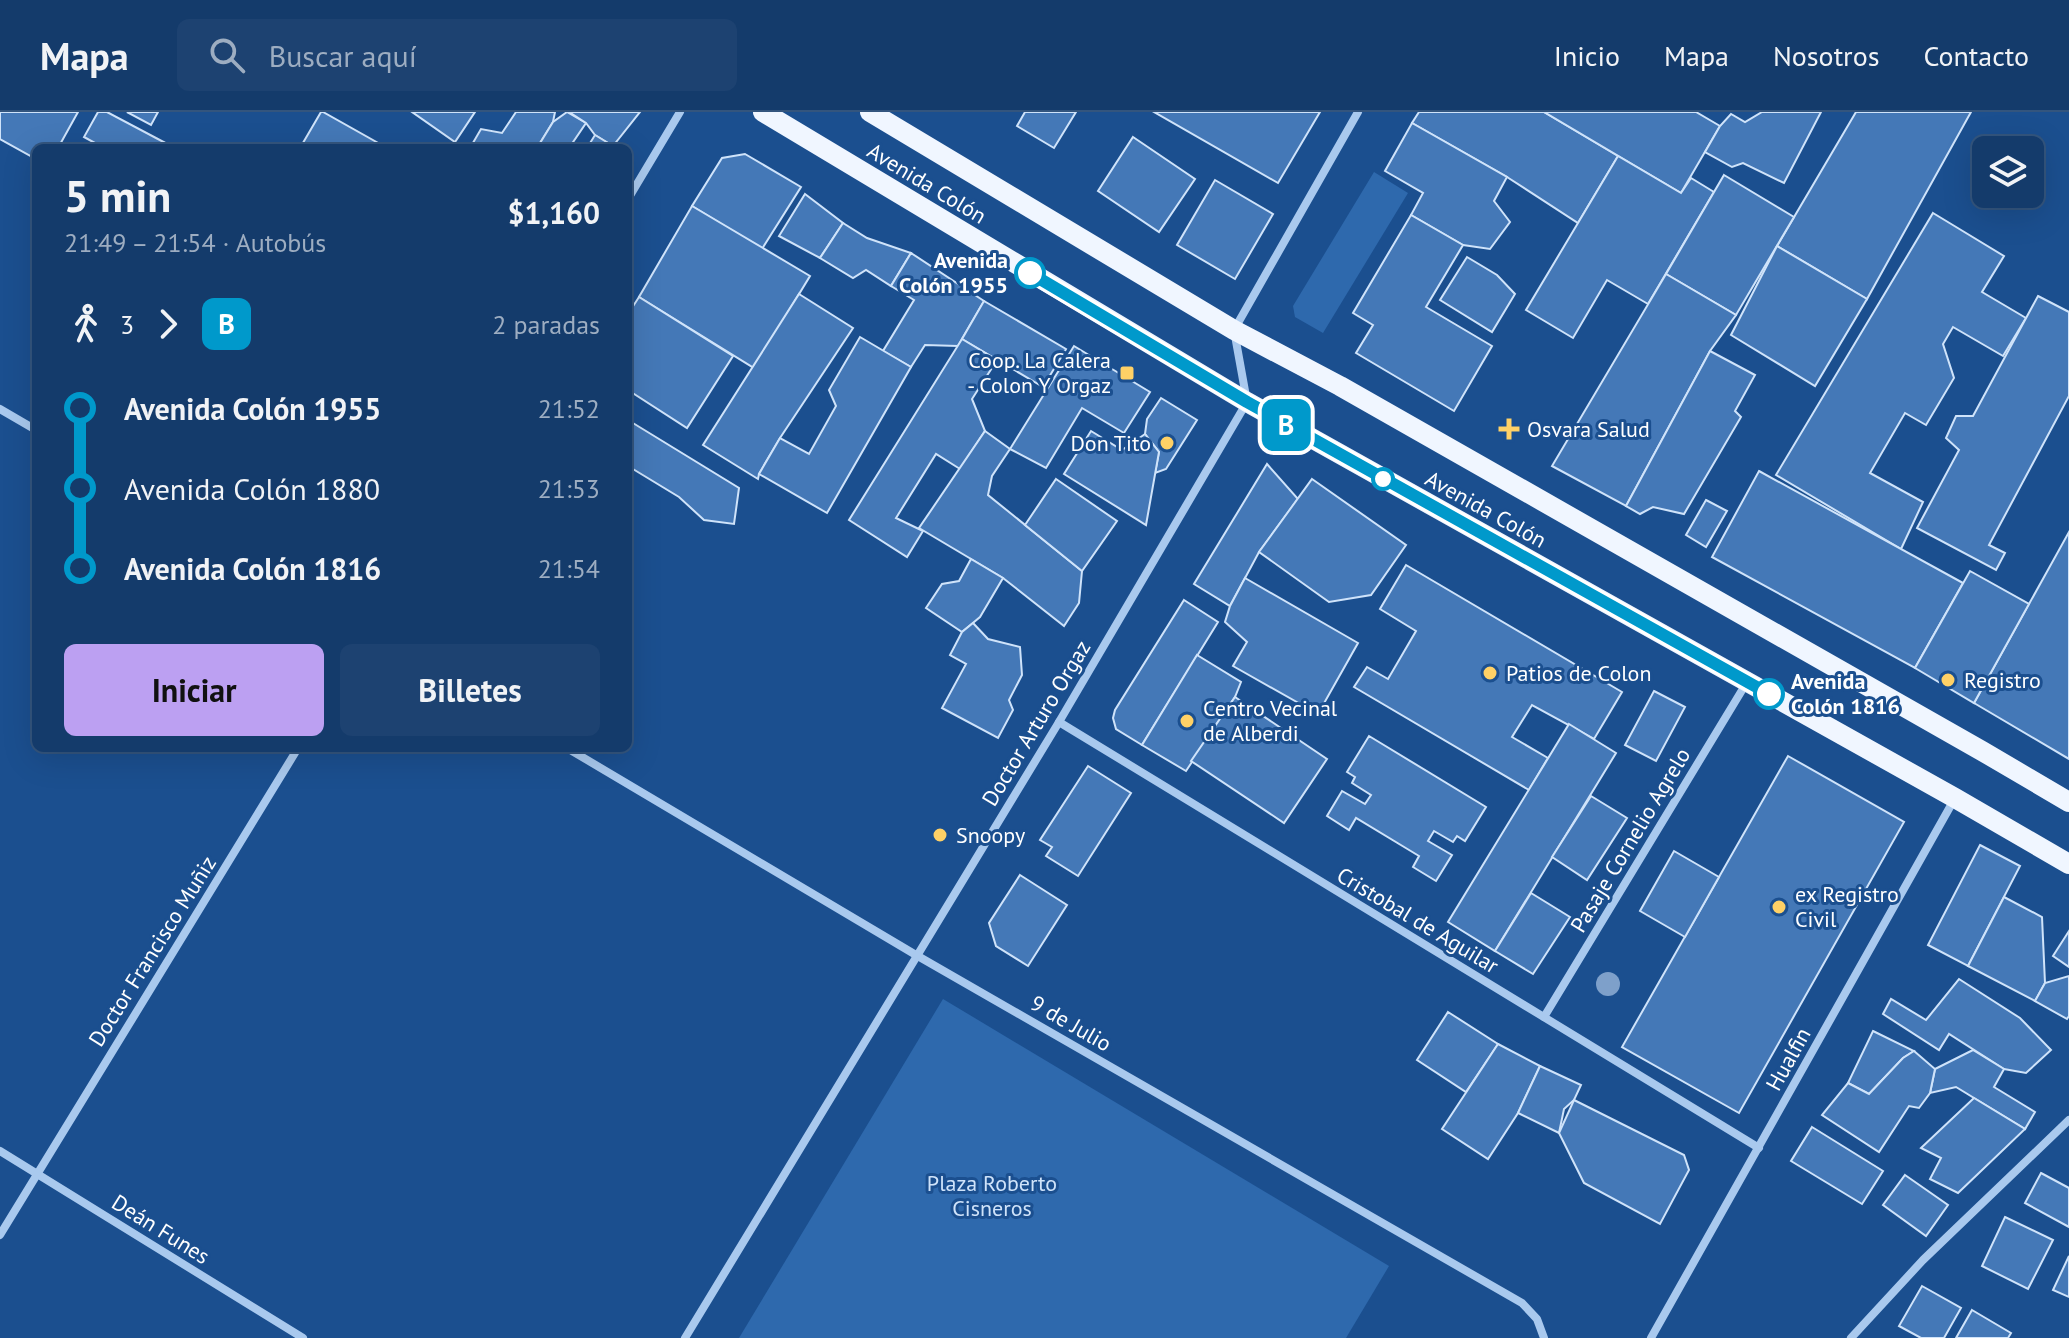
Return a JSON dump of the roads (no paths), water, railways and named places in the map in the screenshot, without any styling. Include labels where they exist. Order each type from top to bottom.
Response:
[{"type":"main road","name":"Avenida Colón","points":[[763,112],[1247,402],[2069,864]]},
{"type":"main road","name":"Avenida Colón","points":[[870,112],[1234,330],[1381,409],[2069,802]]},
{"type":"street","points":[[632,192],[680,112]]},
{"type":"street","points":[[1247,402],[1234,330],[1358,112]]},
{"type":"street","name":"Doctor Arturo Orgaz","points":[[685,1338],[1059,722],[1247,402]]},
{"type":"street","points":[[0,409],[32,428]]},
{"type":"street","name":"Pasaje Cornelio Agrelo","points":[[1544,1017],[1747,682]]},
{"type":"street","name":"Cristobal de Aguilar","points":[[1059,722],[1759,1148]]},
{"type":"street","name":"Doctor Francisco Muñiz","points":[[0,1235],[296,752]]},
{"type":"street","name":"9 de Julio","points":[[574,752],[916,955],[1522,1303],[1537,1319],[1544,1338]]},
{"type":"street","name":"Hualfin","points":[[1651,1338],[1955,798]]},
{"type":"street","points":[[1851,1338],[1923,1260],[2069,1120]]},
{"type":"street","name":"Deán Funes","points":[[0,1151],[303,1338]]},
{"type":"place","name":"Avenida Colón 1955","points":[[1030,273]]},
{"type":"place","name":"Coop. La Calera - Colon Y Orgaz","points":[[1127,373]]},
{"type":"place","name":"Osvara Salud","points":[[1509,429]]},
{"type":"place","name":"Don Tito","points":[[1167,443]]},
{"type":"place","name":"Patios de Colon","points":[[1490,673]]},
{"type":"place","name":"Registro","points":[[1948,680]]},
{"type":"place","name":"Avenida Colón 1816","points":[[1769,694]]},
{"type":"place","name":"Centro Vecinal de Alberdi","points":[[1187,721]]},
{"type":"place","name":"Snoopy","points":[[940,835]]},
{"type":"place","name":"ex Registro Civil","points":[[1779,907]]},
{"type":"park label","name":"Plaza Roberto Cisneros","points":[[992,1196]]}]
